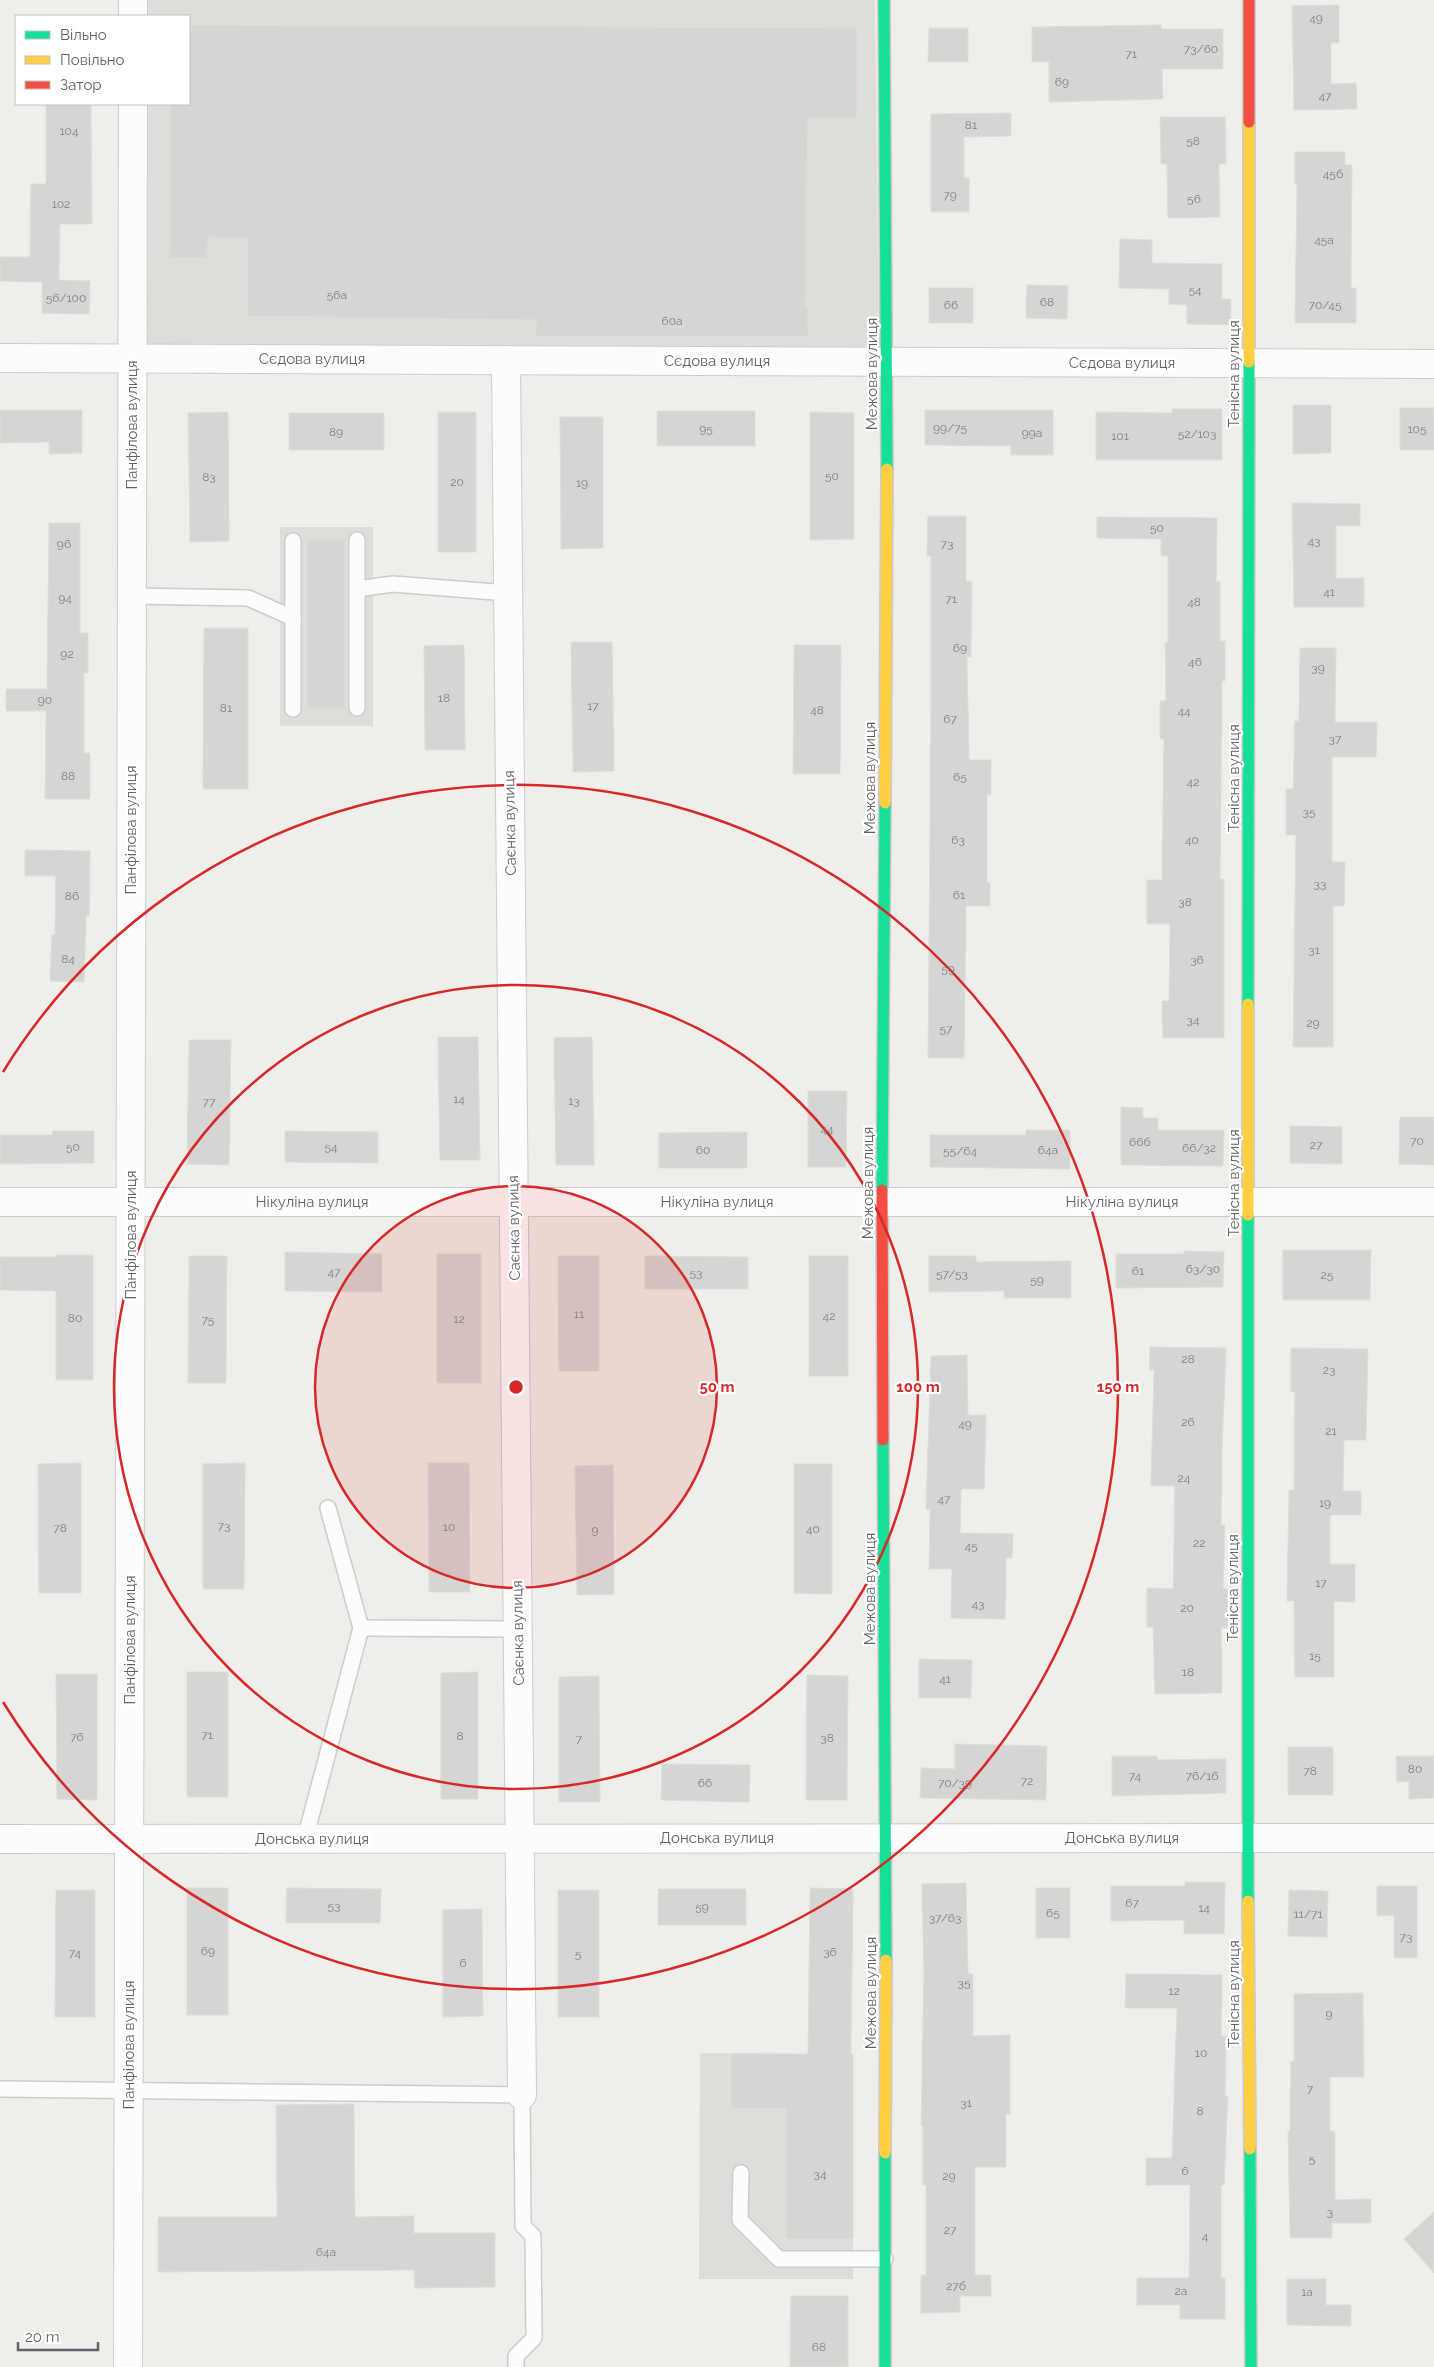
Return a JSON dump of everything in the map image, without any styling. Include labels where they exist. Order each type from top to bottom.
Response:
[{"type":"street","points":[[133,0],[133,15]]},
{"type":"street","name":"Межова вулиця","points":[[884,0],[888,362],[882,1202],[886,1838],[885,2367]]},
{"type":"street","name":"Тенісна вулиця","points":[[1249,0],[1248,1838],[1251,2367]]},
{"type":"street","name":"Панфілова вулиця","points":[[128,2367],[133,105]]},
{"type":"street","name":"Сєдова вулиця","points":[[0,358],[1434,364]]},
{"type":"street","name":"Саєнка вулиця","points":[[506,360],[522,2095]]},
{"type":"street","name":"Нікуліна вулиця","points":[[0,1202],[1434,1202]]},
{"type":"street","name":"Донська вулиця","points":[[0,1839],[1434,1838]]},
{"type":"lane","points":[[357,540],[357,708]]},
{"type":"lane","points":[[293,541],[293,709]]},
{"type":"lane","points":[[357,589],[393,584],[508,593]]},
{"type":"lane","points":[[132,596],[248,598],[293,618]]},
{"type":"lane","points":[[305,1839],[361,1628],[328,1508]]},
{"type":"lane","points":[[361,1628],[518,1629]]},
{"type":"lane","points":[[0,2089],[522,2095],[524,2226],[533,2236],[534,2338],[516,2356],[516,2367]]},
{"type":"lane","points":[[741,2173],[740,2220],[779,2259],[885,2259]]},
{"type":"shaded area","points":[[144,0],[875,0],[879,350],[144,350],[144,105],[190,105],[190,15],[144,15]]},
{"type":"shaded area","points":[[280,527],[373,527],[373,726],[280,726]]},
{"type":"shaded area","points":[[700,2053],[853,2054],[853,2279],[699,2279]]},
{"type":"building","points":[[1339,5],[1339,43],[1331,43],[1331,84],[1356,83],[1357,109],[1294,110],[1292,6]]},
{"type":"building","points":[[190,25],[857,28],[857,118],[808,118],[805,307],[808,307],[808,336],[536,336],[536,320],[247,316],[248,238],[208,237],[207,258],[169,258],[170,105],[190,105]]},
{"type":"building","points":[[1161,25],[1161,29],[1223,29],[1223,69],[1162,69],[1163,99],[1049,102],[1049,62],[1032,62],[1032,27]]},
{"type":"building","points":[[929,28],[968,28],[968,62],[928,62]]},
{"type":"building","points":[[46,105],[91,105],[92,224],[60,224],[59,280],[90,281],[89,314],[42,313],[42,282],[0,281],[0,257],[30,257],[31,184],[46,184]]},
{"type":"building","points":[[1011,113],[1011,136],[964,137],[964,178],[969,178],[969,212],[931,212],[931,114]]},
{"type":"building","points":[[1160,117],[1225,117],[1226,164],[1219,164],[1220,217],[1168,218],[1167,164],[1161,164]]},
{"type":"building","points":[[1295,152],[1345,152],[1345,165],[1352,165],[1351,288],[1356,288],[1356,323],[1295,323],[1297,184],[1295,184]]},
{"type":"building","points":[[1120,239],[1152,240],[1152,263],[1222,264],[1222,299],[1231,299],[1231,325],[1187,324],[1187,305],[1169,304],[1169,289],[1119,288]]},
{"type":"building","points":[[1027,285],[1068,286],[1067,319],[1026,318]]},
{"type":"building","points":[[929,288],[973,288],[973,323],[929,323]]},
{"type":"building","points":[[1293,405],[1331,405],[1331,453],[1293,454]]},
{"type":"building","points":[[1400,408],[1434,408],[1434,450],[1400,450]]},
{"type":"building","points":[[1172,409],[1222,409],[1222,460],[1096,460],[1096,412],[1172,413]]},
{"type":"building","points":[[0,410],[82,410],[82,453],[49,454],[49,442],[0,443]]},
{"type":"building","points":[[925,410],[1053,410],[1053,455],[1011,455],[1011,446],[925,445]]},
{"type":"building","points":[[657,411],[755,411],[755,446],[657,446]]},
{"type":"building","points":[[228,412],[229,541],[190,542],[188,413]]},
{"type":"building","points":[[438,412],[476,412],[476,552],[438,552]]},
{"type":"building","points":[[810,412],[854,413],[854,539],[810,540]]},
{"type":"building","points":[[289,413],[384,413],[384,450],[289,450]]},
{"type":"building","points":[[560,417],[603,417],[603,548],[561,549]]},
{"type":"building","points":[[1292,503],[1360,504],[1360,526],[1336,526],[1336,578],[1364,578],[1364,607],[1294,607]]},
{"type":"building","points":[[928,516],[966,516],[966,581],[972,582],[971,657],[967,657],[969,760],[991,760],[991,795],[987,795],[987,883],[990,883],[990,906],[966,906],[964,1058],[928,1058],[931,556],[927,556]]},
{"type":"building","points":[[1097,517],[1217,518],[1216,582],[1220,582],[1220,641],[1225,641],[1225,681],[1222,681],[1220,879],[1224,879],[1224,1038],[1163,1038],[1162,1001],[1169,1001],[1170,924],[1147,924],[1147,880],[1162,880],[1164,739],[1160,739],[1160,701],[1166,701],[1165,642],[1168,642],[1168,556],[1161,556],[1161,539],[1097,538]]},
{"type":"building","points":[[49,523],[80,523],[80,633],[88,633],[88,673],[84,673],[84,753],[90,753],[90,799],[45,799],[46,711],[6,711],[6,689],[47,689]]},
{"type":"building","points":[[307,540],[345,540],[345,709],[307,709]]},
{"type":"building","points":[[204,628],[248,628],[248,789],[203,789]]},
{"type":"building","points":[[571,642],[612,642],[614,771],[573,772]]},
{"type":"building","points":[[464,645],[465,750],[425,750],[424,646]]},
{"type":"building","points":[[794,645],[841,645],[840,774],[793,774]]},
{"type":"building","points":[[1300,648],[1336,648],[1335,722],[1377,722],[1376,757],[1332,757],[1332,862],[1345,862],[1344,906],[1333,906],[1333,1047],[1293,1047],[1296,835],[1286,835],[1286,789],[1293,789],[1295,721],[1299,721]]},
{"type":"building","points":[[25,850],[90,851],[89,916],[86,916],[84,982],[50,981],[52,935],[55,935],[56,876],[25,876]]},
{"type":"building","points":[[438,1037],[478,1037],[480,1160],[440,1160]]},
{"type":"building","points":[[592,1037],[594,1165],[556,1165],[554,1038]]},
{"type":"building","points":[[189,1040],[231,1040],[229,1165],[187,1164]]},
{"type":"building","points":[[808,1091],[847,1091],[846,1167],[808,1167]]},
{"type":"building","points":[[1121,1107],[1143,1108],[1143,1118],[1158,1118],[1158,1130],[1224,1130],[1223,1166],[1121,1165]]},
{"type":"building","points":[[1400,1117],[1434,1117],[1434,1165],[1399,1164]]},
{"type":"building","points":[[1290,1126],[1342,1127],[1342,1164],[1290,1163]]},
{"type":"building","points":[[1026,1130],[1070,1130],[1070,1169],[930,1167],[930,1135],[1026,1135]]},
{"type":"building","points":[[53,1131],[94,1131],[94,1163],[0,1164],[0,1135],[52,1135]]},
{"type":"building","points":[[285,1131],[378,1132],[378,1163],[285,1162]]},
{"type":"building","points":[[747,1132],[747,1168],[659,1168],[659,1133]]},
{"type":"building","points":[[1283,1250],[1371,1250],[1370,1300],[1283,1300]]},
{"type":"building","points":[[1184,1251],[1224,1252],[1223,1287],[1116,1288],[1116,1254],[1184,1254]]},
{"type":"building","points":[[285,1252],[382,1254],[382,1292],[285,1291]]},
{"type":"building","points":[[437,1254],[481,1254],[481,1383],[437,1383]]},
{"type":"building","points":[[57,1255],[93,1255],[93,1380],[56,1380],[56,1291],[0,1290],[0,1257],[57,1257]]},
{"type":"building","points":[[189,1256],[227,1256],[226,1383],[188,1383]]},
{"type":"building","points":[[558,1256],[599,1256],[599,1371],[559,1371]]},
{"type":"building","points":[[645,1256],[748,1257],[748,1289],[645,1289]]},
{"type":"building","points":[[809,1256],[848,1256],[848,1376],[809,1376]]},
{"type":"building","points":[[929,1256],[976,1256],[976,1262],[1071,1261],[1071,1298],[1004,1298],[1004,1291],[929,1292]]},
{"type":"building","points":[[1150,1347],[1226,1348],[1221,1525],[1225,1525],[1223,1589],[1228,1589],[1228,1628],[1221,1627],[1222,1693],[1155,1694],[1153,1627],[1147,1627],[1147,1588],[1173,1589],[1175,1486],[1151,1486],[1154,1370],[1149,1370]]},
{"type":"building","points":[[1291,1348],[1368,1349],[1366,1440],[1344,1440],[1343,1491],[1361,1491],[1361,1515],[1330,1515],[1330,1564],[1355,1564],[1355,1602],[1334,1601],[1334,1677],[1295,1677],[1294,1601],[1287,1601],[1289,1490],[1294,1490],[1295,1392],[1291,1392]]},
{"type":"building","points":[[967,1355],[968,1415],[986,1415],[984,1489],[961,1489],[960,1533],[1013,1534],[1012,1558],[1006,1558],[1005,1619],[951,1618],[952,1569],[929,1569],[930,1509],[926,1509],[931,1356]]},
{"type":"building","points":[[81,1463],[81,1593],[39,1593],[38,1464]]},
{"type":"building","points":[[245,1463],[244,1589],[203,1589],[203,1464]]},
{"type":"building","points":[[428,1463],[469,1463],[470,1592],[429,1592]]},
{"type":"building","points":[[794,1464],[832,1464],[832,1594],[794,1593]]},
{"type":"building","points":[[613,1465],[614,1594],[577,1595],[575,1466]]},
{"type":"building","points":[[919,1659],[972,1660],[971,1698],[919,1698]]},
{"type":"building","points":[[187,1672],[228,1672],[228,1797],[187,1797]]},
{"type":"building","points":[[478,1672],[478,1799],[441,1799],[441,1673]]},
{"type":"building","points":[[56,1674],[97,1674],[97,1800],[57,1799]]},
{"type":"building","points":[[807,1675],[848,1676],[847,1800],[806,1800]]},
{"type":"building","points":[[599,1676],[600,1802],[559,1802],[559,1677]]},
{"type":"building","points":[[955,1744],[1047,1746],[1046,1800],[920,1798],[921,1768],[955,1769]]},
{"type":"building","points":[[1288,1747],[1333,1747],[1333,1795],[1288,1795]]},
{"type":"building","points":[[1112,1756],[1157,1756],[1157,1760],[1226,1759],[1226,1793],[1112,1796]]},
{"type":"building","points":[[1396,1756],[1434,1756],[1434,1798],[1409,1799],[1409,1781],[1397,1782]]},
{"type":"building","points":[[662,1764],[750,1765],[749,1802],[661,1800]]},
{"type":"building","points":[[1185,1882],[1225,1882],[1224,1934],[1184,1934],[1184,1920],[1111,1921],[1111,1886],[1185,1886]]},
{"type":"building","points":[[966,1883],[968,1974],[973,1974],[973,2036],[1010,2035],[1010,2114],[1006,2114],[1006,2167],[975,2167],[975,2275],[991,2275],[991,2296],[960,2296],[960,2312],[921,2313],[921,2275],[926,2275],[926,2185],[923,2185],[923,2126],[921,2126],[924,1973],[922,1884]]},
{"type":"building","points":[[1377,1886],[1417,1886],[1417,1958],[1394,1958],[1394,1915],[1377,1916]]},
{"type":"building","points":[[187,1888],[228,1888],[228,2015],[187,2015]]},
{"type":"building","points":[[287,1888],[381,1889],[380,1923],[286,1923]]},
{"type":"building","points":[[810,1888],[853,1889],[851,2054],[853,2054],[853,2239],[786,2239],[786,2109],[731,2108],[731,2054],[808,2054]]},
{"type":"building","points":[[1036,1888],[1070,1888],[1070,1938],[1036,1938]]},
{"type":"building","points":[[658,1889],[746,1889],[746,1925],[658,1925]]},
{"type":"building","points":[[56,1890],[95,1890],[95,2017],[55,2017]]},
{"type":"building","points":[[558,1890],[599,1890],[599,2017],[558,2017]]},
{"type":"building","points":[[1289,1890],[1328,1891],[1327,1937],[1288,1936]]},
{"type":"building","points":[[482,1909],[483,2016],[443,2017],[443,1910]]},
{"type":"building","points":[[1126,1974],[1222,1975],[1221,2036],[1226,2036],[1225,2096],[1228,2096],[1224,2185],[1221,2185],[1221,2278],[1225,2278],[1225,2319],[1180,2319],[1180,2305],[1137,2305],[1137,2278],[1189,2278],[1190,2185],[1146,2185],[1146,2158],[1172,2158],[1177,2008],[1125,2008]]},
{"type":"building","points":[[1363,1993],[1364,2077],[1330,2077],[1330,2131],[1335,2131],[1335,2200],[1371,2199],[1371,2223],[1332,2223],[1332,2238],[1290,2238],[1288,2131],[1290,2131],[1291,2061],[1294,2061],[1294,1994]]},
{"type":"building","points":[[354,2104],[355,2217],[414,2216],[414,2233],[495,2233],[495,2287],[415,2288],[414,2270],[158,2272],[158,2217],[277,2217],[276,2105]]},
{"type":"building","points":[[1434,2212],[1434,2273],[1404,2239]]},
{"type":"building","points":[[1287,2279],[1326,2279],[1326,2305],[1351,2305],[1351,2326],[1287,2325]]},
{"type":"building","points":[[791,2296],[848,2296],[848,2367],[790,2367]]},
{"type":"traffic: fast","points":[[884,0],[887,469]]},
{"type":"traffic: fast","points":[[1248,1004],[1249,362]]},
{"type":"traffic: fast","points":[[882,1190],[885,803]]},
{"type":"traffic: fast","points":[[1248,1215],[1248,1901]]},
{"type":"traffic: fast","points":[[883,1440],[886,1960]]},
{"type":"traffic: fast","points":[[1250,2149],[1251,2367]]},
{"type":"traffic: fast","points":[[885,2153],[885,2367]]},
{"type":"traffic: slow","points":[[1249,122],[1249,362]]},
{"type":"traffic: slow","points":[[885,803],[887,469]]},
{"type":"traffic: slow","points":[[1248,1004],[1248,1215]]},
{"type":"traffic: slow","points":[[1248,1901],[1250,2149]]},
{"type":"traffic: slow","points":[[885,2153],[886,1960]]},
{"type":"traffic: jam","points":[[1249,0],[1249,122]]},
{"type":"traffic: jam","points":[[882,1190],[883,1440]]}]
